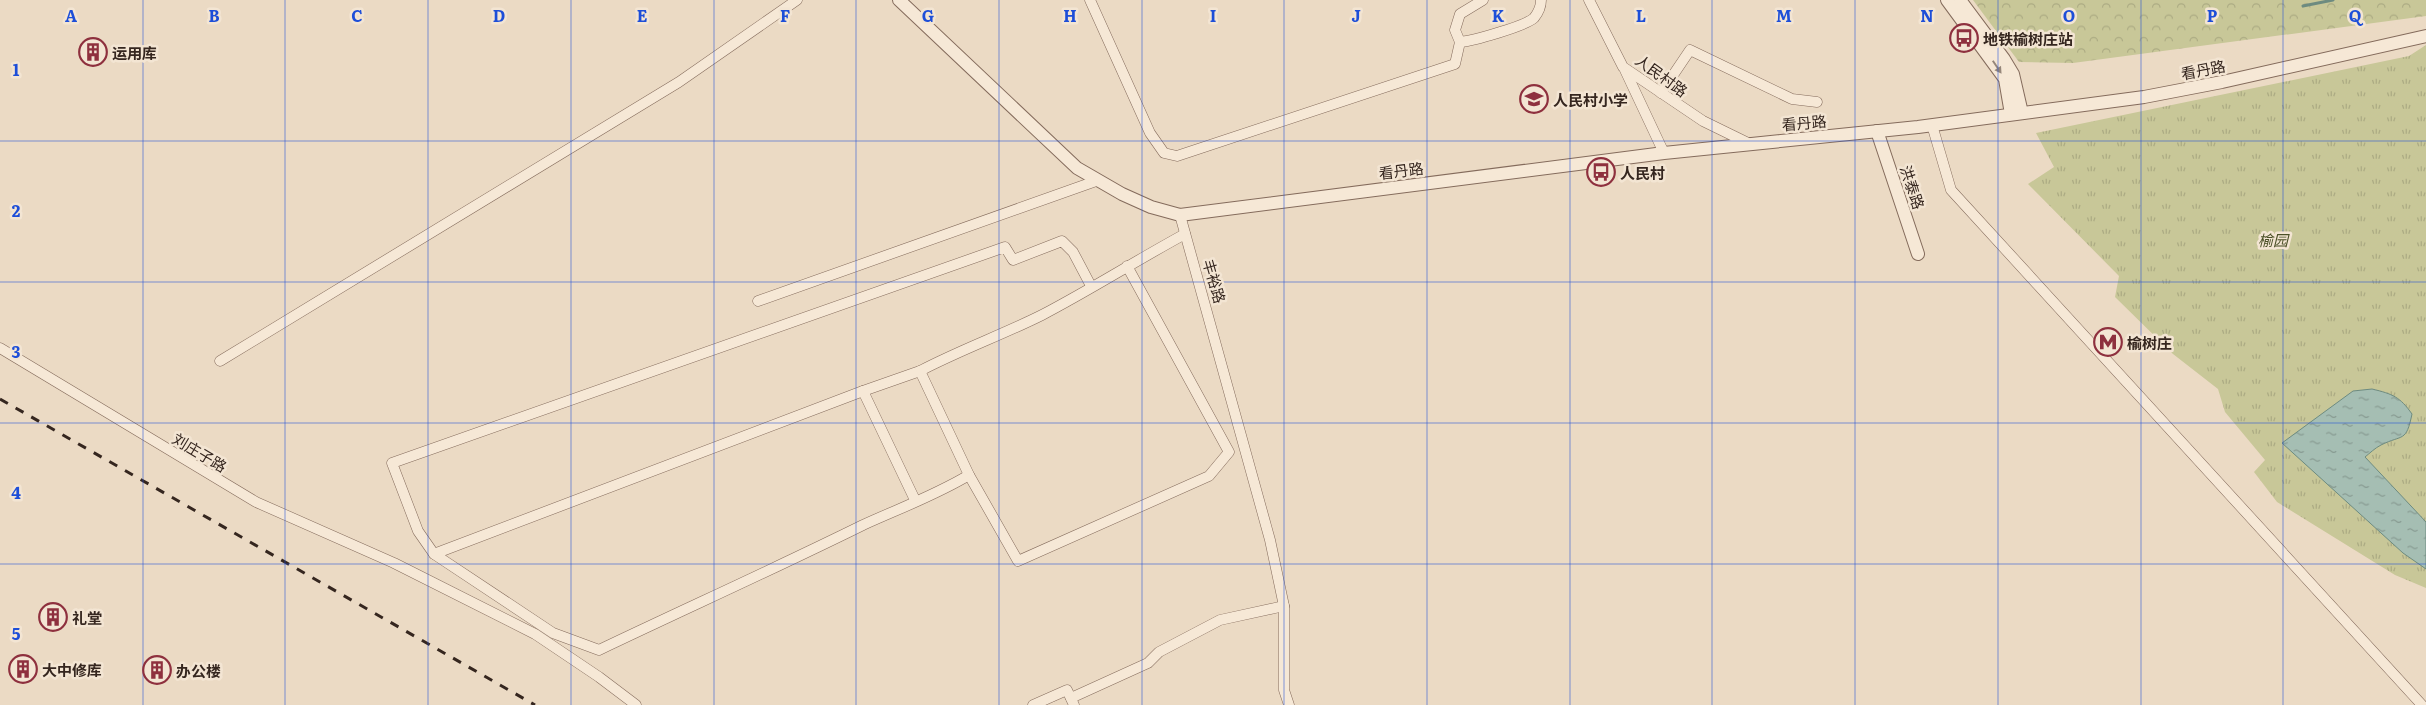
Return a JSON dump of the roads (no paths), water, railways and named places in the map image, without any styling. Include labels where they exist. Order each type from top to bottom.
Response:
[{"type":"street","points":[[220,361],[679,82],[797,0]]},
{"type":"street","points":[[899,0],[1058,152],[1096,181],[1151,207],[1180,215]]},
{"type":"street","points":[[1090,0],[1150,133],[1164,153],[1178,156],[1455,64],[1460,42],[1455,30],[1460,14],[1483,0]]},
{"type":"street","points":[[1460,42],[1477,41],[1534,18],[1541,6],[1541,0]]},
{"type":"street","name":"人民村路","points":[[1589,0],[1623,67],[1703,122],[1748,143]]},
{"type":"street","points":[[1947,0],[2004,79],[2016,114]]},
{"type":"street","points":[[1960,0],[2013,74],[2016,114]]},
{"type":"street","name":"看丹路","points":[[1180,215],[1664,153],[1932,125],[2144,97],[2222,82],[2426,36]]},
{"type":"street","points":[[1661,93],[1690,50],[1792,99],[1817,102]]},
{"type":"street","points":[[1623,67],[1664,153]]},
{"type":"street","points":[[1932,125],[1951,190],[2422,705]]},
{"type":"street","name":"洪泰路","points":[[1877,130],[1918,254]]},
{"type":"street","points":[[758,301],[1096,181]]},
{"type":"street","name":"丰裕路","points":[[1180,215],[1258,493],[1284,606],[1284,690],[1289,705]]},
{"type":"street","points":[[434,554],[920,370],[956,352],[1042,315],[1185,234]]},
{"type":"street","points":[[969,475],[948,487],[915,500],[830,543],[599,650],[553,633],[434,554],[418,531],[392,463],[1005,247],[1013,260],[1062,241],[1072,252],[1091,286]]},
{"type":"street","points":[[920,370],[969,475],[1018,561],[1209,476],[1229,452],[1127,266]]},
{"type":"street","name":"刘庄子路","points":[[0,348],[256,502],[394,562],[534,634],[599,677],[636,705]]},
{"type":"street","points":[[863,391],[915,500]]},
{"type":"street","points":[[1033,705],[1067,690],[1072,702],[1148,663],[1160,652],[1220,620],[1284,606]]},
{"type":"water","points":[[2372,389],[2395,397],[2412,414],[2408,430],[2405,434],[2379,446],[2365,457],[2426,522],[2426,569],[2403,553],[2282,443],[2353,391]]},
{"type":"waterway","points":[[2303,6],[2333,0]]},
{"type":"railway","points":[[0,399],[535,705]]},
{"type":"place","name":"地铁榆树庄站","points":[[1964,38]]},
{"type":"place","name":"运用库","points":[[93,52]]},
{"type":"place","name":"人民村小学","points":[[1534,99]]},
{"type":"place","name":"人民村","points":[[1601,172]]},
{"type":"place","name":"榆树庄","points":[[2108,342]]},
{"type":"place","name":"礼堂","points":[[53,617]]},
{"type":"place","name":"大中修库","points":[[23,669]]},
{"type":"place","name":"办公楼","points":[[157,670]]},
{"type":"park label","name":"榆园","points":[[2273,239]]}]
